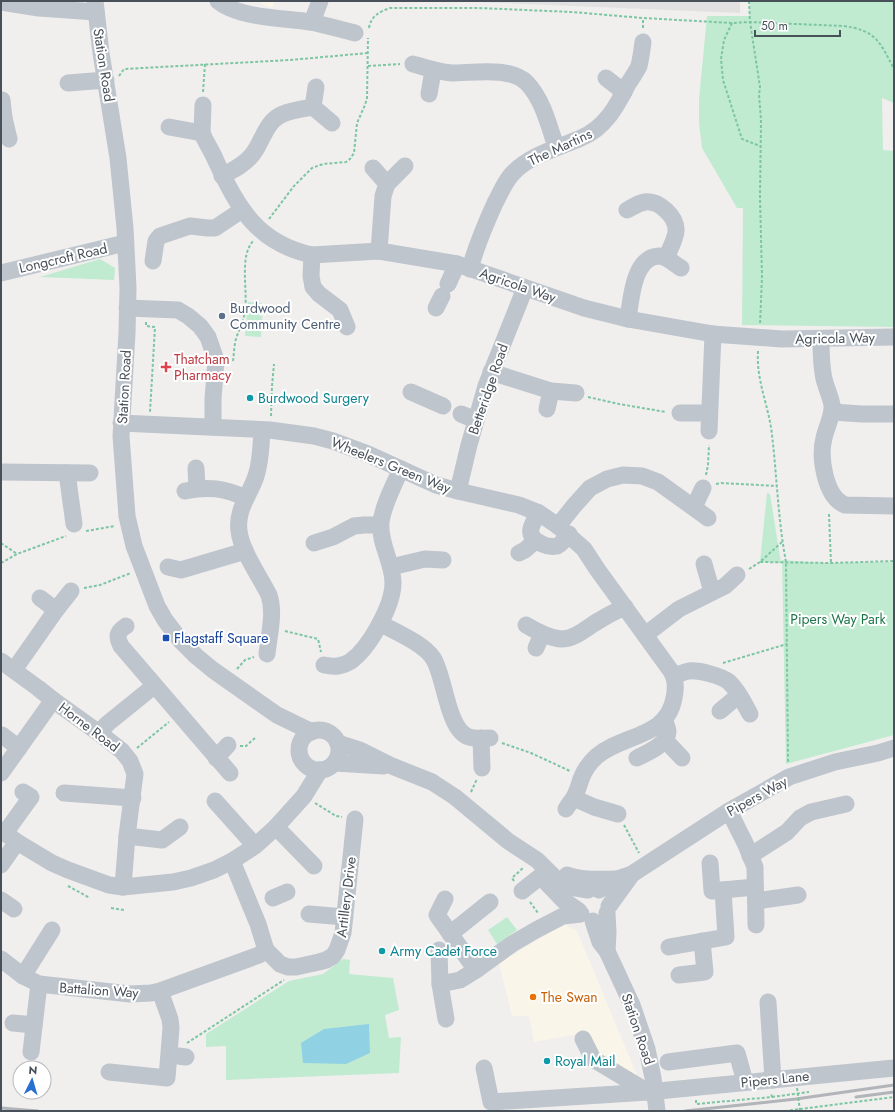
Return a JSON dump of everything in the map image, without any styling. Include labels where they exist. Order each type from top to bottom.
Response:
[{"type":"street","points":[[218,1],[228,8],[246,7],[355,33]]},
{"type":"street","points":[[312,22],[320,1]]},
{"type":"street","points":[[1,2],[39,8],[96,6]]},
{"type":"street","name":"Station Road","points":[[96,6],[112,79],[128,288],[121,423],[127,516],[134,546],[157,606],[165,620],[181,641],[213,670],[277,715],[312,732],[318,730],[324,731],[335,738],[338,744],[360,750],[392,766],[422,777],[443,789],[469,808],[539,868],[556,879],[570,887],[593,890],[606,896],[589,915]]},
{"type":"street","name":"The Martins","points":[[442,296],[476,248],[488,218],[502,189],[511,175],[523,164],[556,147],[583,137],[598,128],[611,114],[639,65],[643,42]]},
{"type":"street","points":[[413,64],[433,71],[451,73],[499,72],[515,76],[526,82],[547,118],[556,147]]},
{"type":"street","points":[[429,94],[433,71]]},
{"type":"street","points":[[606,78],[624,92]]},
{"type":"street","points":[[68,83],[112,79]]},
{"type":"street","points":[[313,107],[316,87]]},
{"type":"street","points":[[2,100],[2,118],[9,139]]},
{"type":"street","name":"Agricola Way","points":[[203,106],[202,133],[222,176],[242,210],[260,231],[276,241],[302,253],[312,255],[379,251],[464,266],[584,308],[628,319],[713,334],[782,339],[894,337]]},
{"type":"street","points":[[313,107],[332,123]]},
{"type":"street","points":[[222,176],[243,165],[254,154],[270,124],[274,120],[282,114],[313,107]]},
{"type":"street","points":[[169,127],[202,133]]},
{"type":"street","points":[[379,251],[383,196],[387,184],[405,166]]},
{"type":"street","points":[[373,168],[387,184]]},
{"type":"street","points":[[627,210],[637,204],[646,202],[657,204],[665,209],[673,219],[676,231],[666,258]]},
{"type":"street","points":[[153,261],[157,238],[160,236],[191,220],[208,228],[215,228],[242,210]]},
{"type":"street","name":"Longcroft Road","points":[[1,273],[125,243]]},
{"type":"street","points":[[312,255],[311,276],[313,287],[319,294],[343,307],[348,327]]},
{"type":"street","points":[[628,319],[635,281],[641,266],[646,261],[659,256],[666,258],[680,268]]},
{"type":"street","name":"Betteridge Road","points":[[458,491],[469,417],[491,372],[525,288]]},
{"type":"street","points":[[127,308],[178,310],[200,326],[208,337],[216,360],[213,400],[213,427]]},
{"type":"street","points":[[709,430],[713,334]]},
{"type":"street","points":[[821,338],[823,373],[832,405],[832,412],[824,440],[823,460],[828,484],[835,497],[835,508],[855,506],[894,506]]},
{"type":"street","points":[[491,372],[551,391],[576,393]]},
{"type":"street","points":[[547,408],[551,391]]},
{"type":"street","points":[[410,392],[443,406]]},
{"type":"street","points":[[832,412],[894,414]]},
{"type":"street","points":[[680,413],[709,413]]},
{"type":"street","name":"Wheelers Green Way","points":[[121,423],[266,430],[314,436],[333,441],[368,454],[436,485],[519,505],[539,513],[563,530],[584,549],[674,676]]},
{"type":"street","points":[[266,430],[258,470],[240,512],[238,527],[245,551],[269,595],[271,608],[278,629],[267,654]]},
{"type":"street","points":[[196,468],[191,490],[223,489],[246,498]]},
{"type":"street","points":[[324,665],[351,668],[380,623],[393,591],[391,567],[380,525],[384,510],[401,469]]},
{"type":"street","points":[[1,472],[90,473]]},
{"type":"street","points":[[67,473],[75,530]]},
{"type":"street","points":[[539,513],[531,528],[530,533],[532,537],[535,541],[547,546],[556,546],[561,544],[563,530],[573,507],[590,488],[607,479],[623,475],[642,476],[658,482],[708,518]]},
{"type":"street","points":[[694,507],[703,488]]},
{"type":"street","points":[[314,543],[333,537],[354,526],[380,525]]},
{"type":"street","points":[[519,553],[535,541]]},
{"type":"street","points":[[176,572],[245,551]]},
{"type":"street","points":[[391,567],[425,559],[443,560]]},
{"type":"street","points":[[645,635],[679,609],[726,588],[704,564]]},
{"type":"street","points":[[8,666],[71,591]]},
{"type":"street","points":[[40,598],[56,610]]},
{"type":"street","points":[[526,625],[539,641],[573,637],[599,620],[625,607]]},
{"type":"street","points":[[380,623],[418,645],[430,654],[436,664],[456,726],[460,732],[469,737],[486,738],[482,768]]},
{"type":"street","points":[[126,626],[118,633],[118,641],[121,646],[230,773]]},
{"type":"street","name":"Horne Road","points":[[8,666],[99,733],[130,761],[135,774],[127,836],[123,887]]},
{"type":"street","points":[[618,814],[594,807],[570,803],[582,776],[590,764],[604,751],[622,741],[653,730],[664,720],[674,701],[676,688],[674,676],[691,671],[705,673],[728,681],[740,695],[750,714]]},
{"type":"street","points":[[99,733],[107,724],[154,686]]},
{"type":"street","points":[[720,711],[740,695]]},
{"type":"street","points":[[1,773],[53,700]]},
{"type":"street","name":"Station Road","points":[[277,715],[315,762],[392,766]]},
{"type":"street","points":[[642,734],[644,754],[665,740],[668,734],[664,720]]},
{"type":"street","points":[[8,835],[38,856],[68,870],[109,884],[123,887],[152,885],[191,878],[214,870],[232,861],[255,846],[276,827],[304,796],[315,762],[302,741],[312,732]]},
{"type":"street","points":[[2,735],[19,748]]},
{"type":"street","points":[[665,740],[682,758]]},
{"type":"street","points":[[315,762],[338,757],[338,744]]},
{"type":"street","points":[[216,758],[228,745]]},
{"type":"street","name":"Pipers Way","points":[[593,890],[625,876],[729,811],[789,778],[835,762],[894,748]]},
{"type":"street","points":[[1,865],[8,835],[31,797],[23,792]]},
{"type":"street","points":[[64,793],[132,798]]},
{"type":"street","points":[[215,801],[249,839]]},
{"type":"street","points":[[750,856],[787,832],[800,818],[811,812],[846,804]]},
{"type":"street","points":[[729,811],[755,867],[756,925]]},
{"type":"street","points":[[127,836],[162,840],[180,826]]},
{"type":"street","points":[[276,827],[314,866]]},
{"type":"street","name":"Artillery Drive","points":[[288,967],[319,962],[333,956],[340,943],[343,933],[359,829]]},
{"type":"street","points":[[232,861],[268,900],[258,924],[266,950],[280,964],[288,967]]},
{"type":"street","points":[[669,947],[726,938],[717,890],[710,863]]},
{"type":"street","points":[[522,891],[539,868],[574,877],[625,876]]},
{"type":"street","name":"Station Road","points":[[539,868],[563,900],[589,915]]},
{"type":"street","name":"Pipers Way","points":[[589,915],[625,876]]},
{"type":"street","name":"Station Road","points":[[593,890],[583,893],[578,901],[589,915],[608,933],[607,951],[632,1005],[651,1066],[652,1092],[657,1111]]},
{"type":"street","points":[[717,890],[756,894],[798,895]]},
{"type":"street","points":[[446,899],[437,915],[476,970]]},
{"type":"street","points":[[450,934],[490,902]]},
{"type":"street","points":[[309,914],[345,917]]},
{"type":"street","points":[[444,984],[460,980],[512,944],[563,916],[589,915]]},
{"type":"street","points":[[23,976],[52,930]]},
{"type":"street","points":[[679,975],[705,972],[702,941]]},
{"type":"street","name":"Battalion Way","points":[[4,968],[39,984],[123,993],[152,993],[259,955],[266,950]]},
{"type":"street","points":[[439,950],[444,984],[446,1019]]},
{"type":"street","name":"Battalion Way","points":[[31,1052],[39,984]]},
{"type":"street","points":[[109,1072],[167,1078],[178,1056],[170,1019],[160,991]]},
{"type":"street","points":[[768,1002],[773,1080]]},
{"type":"street","points":[[13,1022],[34,1025]]},
{"type":"street","points":[[583,1039],[593,1059],[652,1092]]},
{"type":"street","points":[[668,1062],[737,1053],[745,1082]]},
{"type":"street","name":"Pipers Lane","points":[[484,1068],[491,1102],[652,1092],[894,1068]]},
{"type":"path","points":[[749,1],[750,22],[760,87],[762,276],[760,326]]},
{"type":"path","points":[[750,22],[856,27],[871,34],[882,46],[894,69]]},
{"type":"path","points":[[732,23],[724,40],[721,59],[723,80],[742,139],[761,146]]},
{"type":"path","points":[[112,79],[124,69],[290,60],[368,53]]},
{"type":"path","points":[[890,62],[894,59]]},
{"type":"path","points":[[203,106],[205,64]]},
{"type":"path","points":[[368,66],[413,64]]},
{"type":"path","points":[[233,361],[235,341],[244,321],[246,308],[245,260],[250,244],[255,238]]},
{"type":"path","points":[[146,317],[146,326],[155,327],[150,413]]},
{"type":"path","points":[[758,355],[758,370],[772,433],[782,542],[786,562],[788,765]]},
{"type":"path","points":[[266,430],[274,364]]},
{"type":"path","points":[[576,393],[619,404],[661,412],[680,413]]},
{"type":"path","points":[[709,430],[708,465],[703,488],[721,483],[777,486]]},
{"type":"path","points":[[831,563],[835,508]]},
{"type":"path","points":[[1,563],[17,554],[75,530],[115,526]]},
{"type":"path","points":[[1,542],[17,554]]},
{"type":"path","points":[[782,542],[760,562],[831,563],[894,561]]},
{"type":"path","points":[[71,591],[100,585],[130,574],[141,565]]},
{"type":"path","points":[[278,629],[318,639],[324,665]]},
{"type":"path","points":[[705,673],[709,667],[787,644]]},
{"type":"path","points":[[235,672],[245,660],[267,654]]},
{"type":"path","points":[[126,756],[180,713]]},
{"type":"path","points":[[486,738],[531,753],[582,776]]},
{"type":"path","points":[[314,802],[359,829]]},
{"type":"path","points":[[618,814],[640,856]]},
{"type":"path","points":[[111,908],[124,910]]},
{"type":"path","points":[[178,1056],[285,980],[288,967]]},
{"type":"path","points":[[797,1088],[800,1111]]},
{"type":"path","points":[[785,1111],[894,1096]]},
{"type":"shaded area","points":[[260,1],[275,1],[272,8],[261,3]]},
{"type":"shaded area","points":[[455,1],[740,1],[740,13]]},
{"type":"shaded area","points":[[564,924],[577,931],[638,1078],[619,1080],[579,1034],[534,1042],[529,1016],[512,1016],[499,963]]},
{"type":"green space","points":[[750,1],[894,1],[894,103],[882,98],[883,150],[894,151],[894,327],[742,325],[743,208],[737,208],[702,148],[699,123],[699,99],[707,16],[749,16]]},
{"type":"green space","points":[[100,259],[115,268],[114,280],[40,277]]},
{"type":"green space","points":[[248,302],[263,303],[261,337],[245,336]]},
{"type":"green space","points":[[767,493],[770,494],[781,563],[760,562]]},
{"type":"green space","name":"Pipers Way Park","points":[[782,560],[825,563],[894,562],[894,735],[786,764]]},
{"type":"green space","points":[[507,917],[517,930],[497,944],[488,930]]},
{"type":"green space","points":[[343,959],[350,960],[349,974],[393,978],[399,1010],[385,1015],[389,1038],[401,1037],[399,1073],[226,1080],[226,1046],[206,1047],[206,1034],[289,981],[323,974]]},
{"type":"water","points":[[369,1024],[370,1053],[346,1064],[303,1063],[301,1043],[324,1029]]},
{"type":"railway","points":[[685,1111],[796,1099],[894,1085]]},
{"type":"railway","points":[[856,1097],[894,1092]]},
{"type":"railway","points":[[1,1108],[38,1111]]},
{"type":"place","name":"Burdwood Community Centre","points":[[222,316]]},
{"type":"place","name":"Thatcham Pharmacy","points":[[166,367]]},
{"type":"place","name":"Burdwood Surgery","points":[[250,398]]},
{"type":"place","name":"Flagstaff Square","points":[[166,638]]},
{"type":"place","name":"Army Cadet Force","points":[[382,951]]},
{"type":"place","name":"The Swan","points":[[533,997]]},
{"type":"place","name":"Royal Mail","points":[[547,1061]]}]
